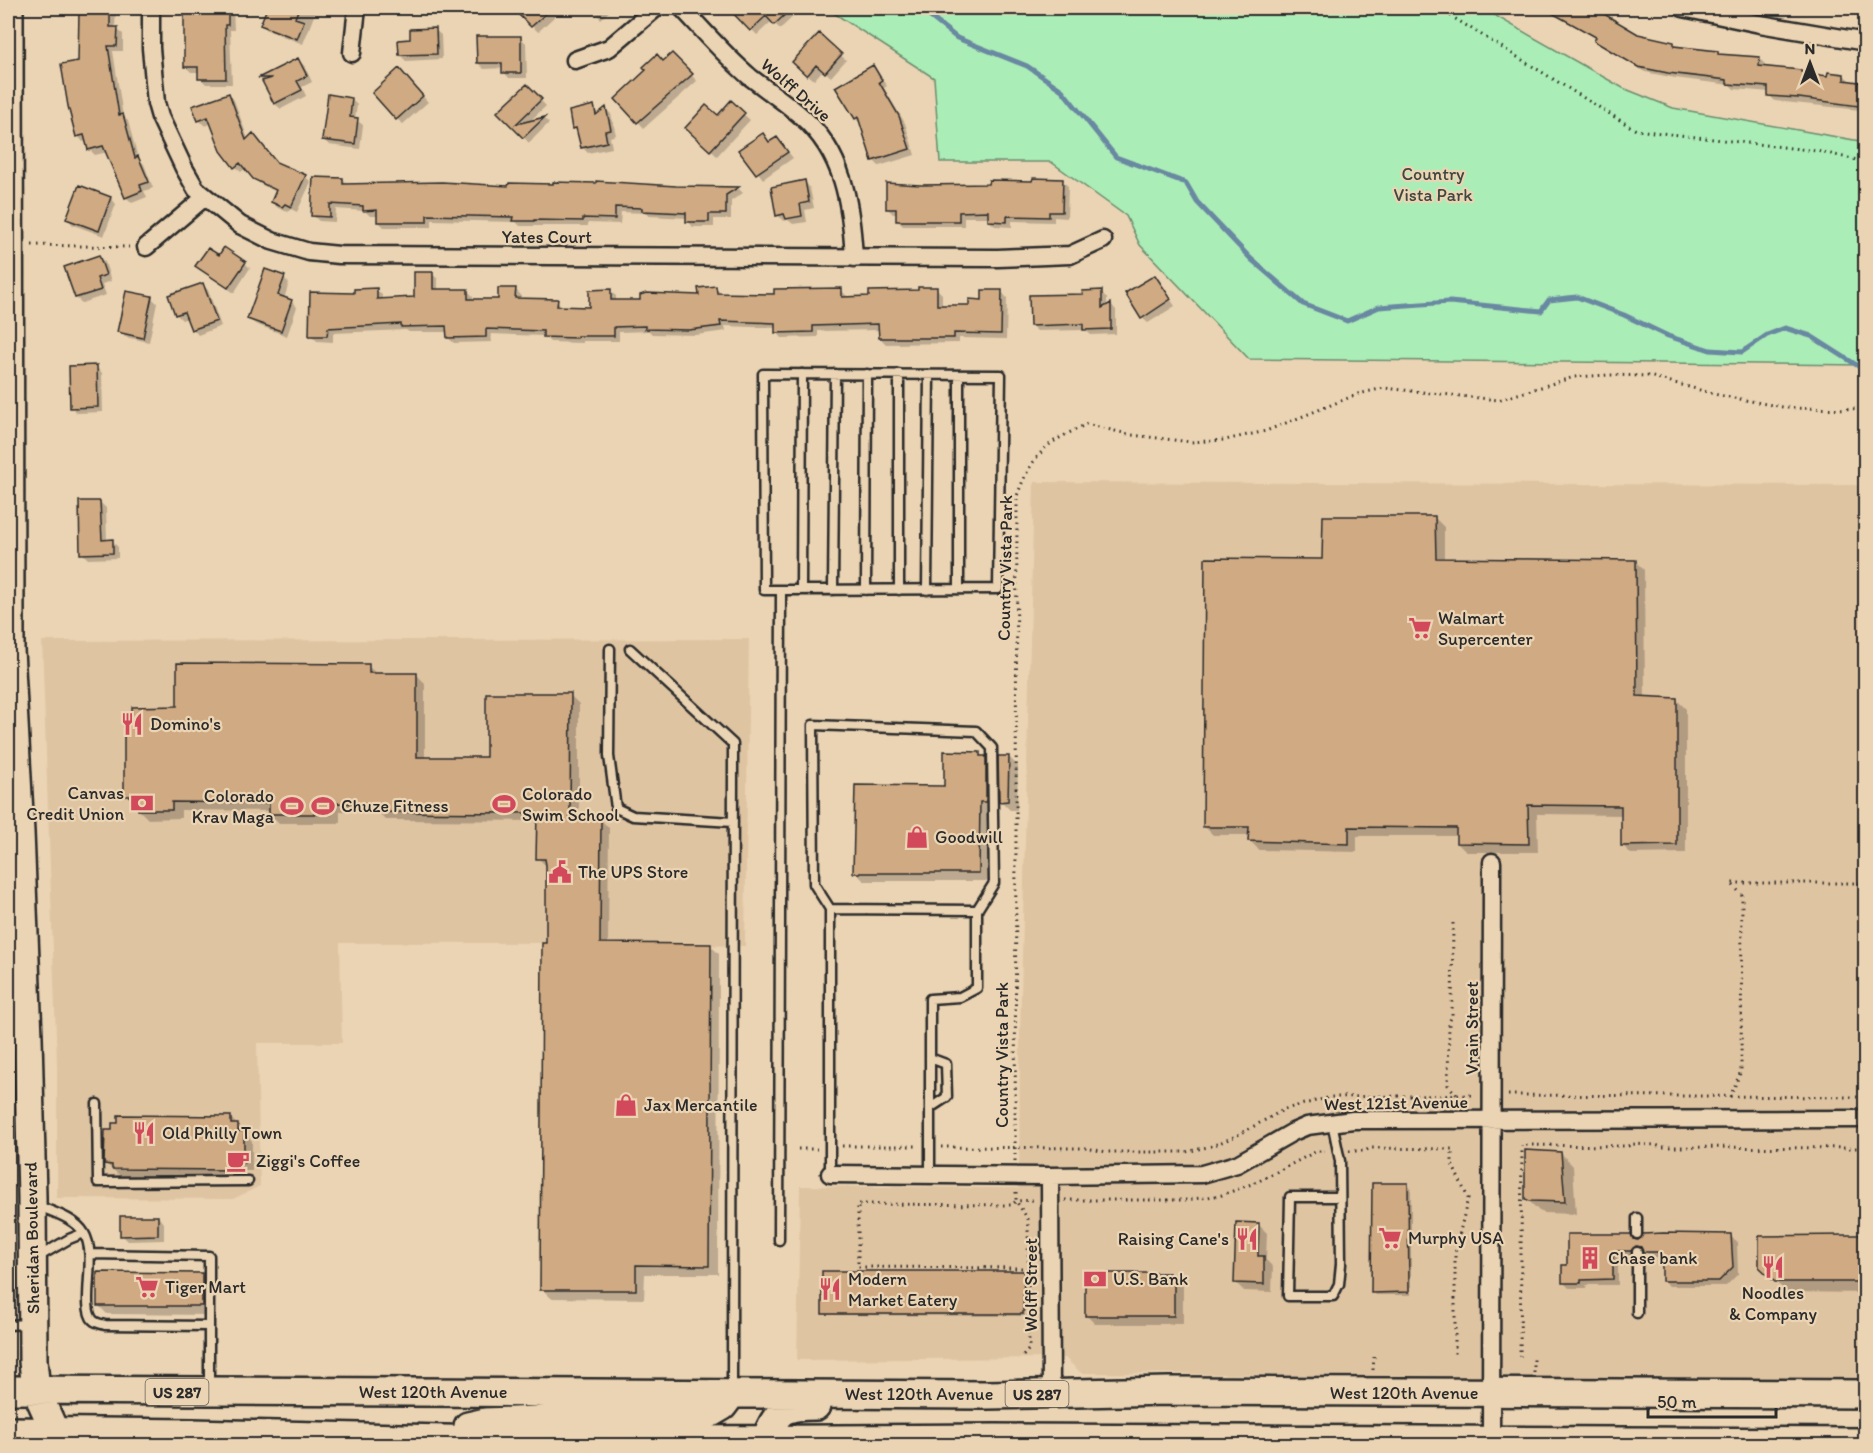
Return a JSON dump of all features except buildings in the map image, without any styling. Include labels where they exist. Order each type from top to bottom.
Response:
[{"type":"main road","name":"Sheridan Boulevard","points":[[9,8],[9,650],[22,863],[33,1260],[20,1325],[36,1390],[55,1439]]},
{"type":"main road","name":"West 120th Avenue","points":[[8,1390],[732,1394],[1047,1394],[1168,1391],[1866,1394]]},
{"type":"main road","name":"Sheridan Boulevard","points":[[14,1436],[36,1390]]},
{"type":"main road","points":[[399,1439],[486,1422],[711,1413],[723,1406],[732,1394]]},
{"type":"main road","points":[[765,1440],[776,1416],[795,1406],[1007,1407],[1047,1394]]},
{"type":"main road","points":[[14,1436],[55,1439],[192,1433],[527,1441],[996,1438],[1866,1442]]},
{"type":"main road","points":[[147,1446],[192,1433]]},
{"type":"street","name":"Yates Court","points":[[151,8],[153,74],[160,117],[196,189],[240,225],[272,241],[309,252],[339,255],[998,258],[1070,255],[1103,240]]},
{"type":"street","points":[[352,53],[357,8]]},
{"type":"street","points":[[575,60],[609,48],[656,8]]},
{"type":"street","name":"Wolff Drive","points":[[682,8],[750,76],[817,130],[831,151],[846,187],[852,220],[854,258]]},
{"type":"street","points":[[1683,8],[1866,42]]},
{"type":"street","points":[[146,247],[205,197]]},
{"type":"street","name":"Vrain Street","points":[[1491,1442],[1492,862]]},
{"type":"street","name":"West 121st Avenue","points":[[830,1174],[1183,1176],[1207,1174],[1237,1164],[1298,1130],[1353,1120],[1866,1119]]},
{"type":"street","name":"Wolff Street","points":[[1047,1394],[1050,1176]]},
{"type":"lane","points":[[764,374],[802,374],[1001,375],[998,589],[764,590],[764,374]]},
{"type":"lane","points":[[801,590],[802,374]]},
{"type":"lane","points":[[834,590],[835,374]]},
{"type":"lane","points":[[866,590],[867,374]]},
{"type":"lane","points":[[898,374],[898,590]]},
{"type":"lane","points":[[927,590],[928,375]]},
{"type":"lane","points":[[958,589],[959,375]]},
{"type":"lane","points":[[779,1240],[781,590]]},
{"type":"lane","points":[[610,649],[609,756],[616,808],[633,816],[734,822]]},
{"type":"lane","points":[[630,649],[734,744],[732,1394]]},
{"type":"lane","points":[[830,1174],[830,909],[814,884],[813,725],[976,730],[992,748],[994,883],[977,910],[977,988],[960,997],[930,999],[930,1175]]},
{"type":"lane","points":[[830,909],[977,910]]},
{"type":"lane","points":[[930,1058],[946,1064],[947,1096],[930,1108]]},
{"type":"lane","points":[[97,1104],[98,1182],[248,1181]]},
{"type":"lane","points":[[1332,1122],[1340,1161],[1341,1264],[1339,1284],[1333,1296],[1288,1296],[1290,1197],[1340,1197]]},
{"type":"lane","points":[[32,1203],[70,1220],[84,1233],[90,1254],[88,1313],[94,1322],[105,1325],[209,1326]]},
{"type":"lane","points":[[1637,1218],[1637,1234]]},
{"type":"lane","points":[[33,1260],[84,1233]]},
{"type":"lane","points":[[1637,1252],[1637,1313]]},
{"type":"lane","points":[[90,1254],[209,1256],[209,1392]]},
{"type":"path","points":[[1441,8],[1636,130],[1817,151],[1866,162]]},
{"type":"path","points":[[32,245],[146,247]]},
{"type":"path","name":"Country Vista Park","points":[[1022,1357],[1029,1349],[1028,1219],[1016,1201],[1015,1176],[1017,496],[1023,477],[1032,464],[1050,444],[1086,424],[1132,435],[1179,441],[1225,440],[1266,431],[1358,394],[1384,388],[1498,400],[1575,377],[1649,376],[1718,395],[1788,408],[1866,409]]},
{"type":"path","points":[[1730,1096],[1741,1071],[1742,896],[1731,883],[1866,883]]},
{"type":"path","points":[[1453,923],[1452,1016],[1449,1022],[1448,1085],[1457,1095]]},
{"type":"path","points":[[1520,1357],[1522,1145],[1628,1146],[1630,1144],[1656,1145],[1661,1148],[1866,1148]]},
{"type":"path","points":[[1028,1268],[858,1268],[858,1204],[1012,1205],[1016,1201],[1050,1200],[1186,1200],[1213,1196],[1257,1182],[1317,1151],[1365,1151],[1370,1148],[1452,1149],[1452,1164],[1468,1198],[1455,1253],[1455,1357]]},
{"type":"path","points":[[1362,1370],[1374,1370],[1374,1357]]},
{"type":"shaded area","points":[[1034,482],[1865,485],[1865,1380],[1081,1373],[1065,1358],[797,1360],[800,1186],[1019,1188],[1020,1036]]},
{"type":"shaded area","points":[[749,639],[745,946],[340,943],[342,1043],[257,1043],[260,1186],[233,1199],[57,1198],[57,1066],[42,641]]},
{"type":"green space","name":"Country Vista Park","points":[[826,8],[1486,8],[1494,15],[1623,88],[1673,108],[1865,142],[1865,365],[1249,359],[1140,245],[1126,216],[1051,162],[940,162],[934,78]]},
{"type":"waterway","points":[[919,8],[957,38],[1027,66],[1062,90],[1116,157],[1186,183],[1197,202],[1251,259],[1303,304],[1347,321],[1379,307],[1450,302],[1541,311],[1549,300],[1577,297],[1624,315],[1668,336],[1710,350],[1742,352],[1767,335],[1785,328],[1811,336],[1866,371]]},
{"type":"place","name":"Walmart Supercenter","points":[[1420,628]]},
{"type":"place","name":"Domino's","points":[[132,724]]},
{"type":"place","name":"Canvas Credit Union","points":[[142,803]]},
{"type":"place","name":"Colorado Swim School","points":[[504,804]]},
{"type":"place","name":"Colorado Krav Maga","points":[[292,806]]},
{"type":"place","name":"Chuze Fitness","points":[[323,806]]},
{"type":"place","name":"Goodwill","points":[[917,837]]},
{"type":"place","name":"The UPS Store","points":[[560,872]]},
{"type":"place","name":"Jax Mercantile","points":[[626,1105]]},
{"type":"place","name":"Old Philly Town","points":[[144,1133]]},
{"type":"place","name":"Ziggi's Coffee","points":[[238,1161]]},
{"type":"place","name":"Murphy USA","points":[[1390,1238]]},
{"type":"place","name":"Raising Cane's","points":[[1247,1239]]},
{"type":"place","name":"Chase bank","points":[[1590,1258]]},
{"type":"place","name":"Noodles & Company","points":[[1773,1267]]},
{"type":"place","name":"U.S. Bank","points":[[1095,1279]]},
{"type":"place","name":"Tiger Mart","points":[[147,1287]]},
{"type":"place","name":"Modern Market Eatery","points":[[830,1289]]}]
